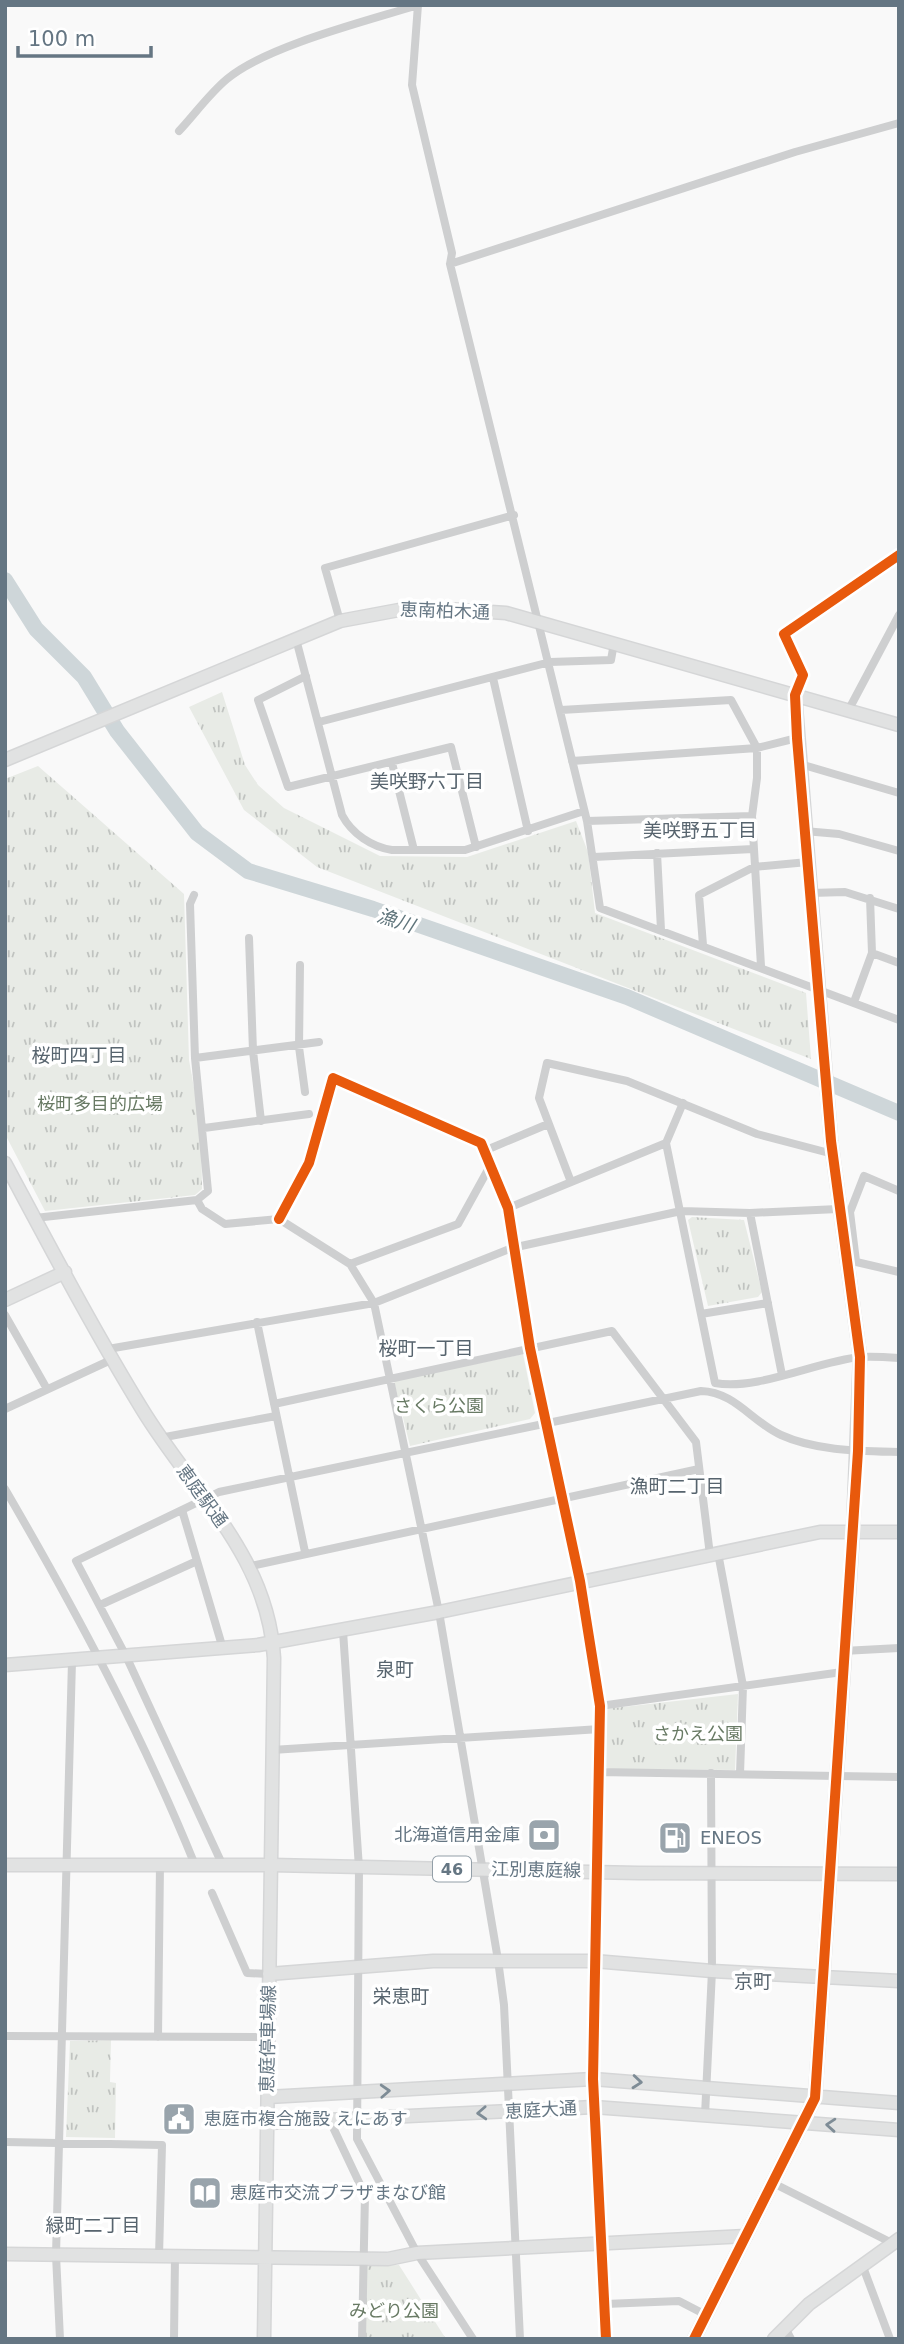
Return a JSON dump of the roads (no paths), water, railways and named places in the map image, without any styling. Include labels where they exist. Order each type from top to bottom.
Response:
[{"type":"street","points":[[180,131],[228,78],[250,64],[312,38],[418,5],[412,85],[452,253],[450,264],[514,515],[587,821],[600,908],[818,987],[899,1020]]},
{"type":"street","points":[[450,264],[795,152],[899,122]]},
{"type":"street","points":[[340,621],[325,569],[514,515]]},
{"type":"street","points":[[851,1261],[838,1209],[804,831],[795,695],[803,675],[784,634],[899,555]]},
{"type":"street","name":"恵南柏木通","points":[[5,760],[340,621],[392,609],[444,607],[506,613],[899,725]]},
{"type":"street","points":[[848,711],[899,615]]},
{"type":"street","points":[[296,639],[342,816],[356,832],[382,848],[465,850],[584,811]]},
{"type":"street","points":[[319,722],[550,662],[611,660],[614,643]]},
{"type":"street","points":[[306,676],[258,700],[288,787],[451,747],[476,847]]},
{"type":"street","points":[[493,678],[528,831]]},
{"type":"street","points":[[561,710],[731,700],[757,748],[752,849],[761,966]]},
{"type":"street","points":[[572,761],[757,748],[797,738]]},
{"type":"street","points":[[392,763],[414,850]]},
{"type":"street","points":[[800,764],[899,793]]},
{"type":"street","points":[[587,821],[752,816]]},
{"type":"street","points":[[804,831],[839,834],[899,851]]},
{"type":"street","points":[[594,857],[752,849]]},
{"type":"street","points":[[657,853],[661,930]]},
{"type":"street","points":[[703,944],[699,895],[754,867],[808,862]]},
{"type":"street","points":[[811,893],[845,892],[899,909]]},
{"type":"street","points":[[35,1218],[197,1200],[208,1191],[204,1128],[195,1058],[190,904],[194,895]]},
{"type":"street","points":[[854,1002],[872,953],[870,898]]},
{"type":"street","points":[[249,938],[253,1051],[261,1121]]},
{"type":"street","points":[[872,953],[899,963]]},
{"type":"street","points":[[300,965],[299,1047],[305,1092]]},
{"type":"street","points":[[195,1058],[299,1047],[320,1042]]},
{"type":"street","points":[[571,1182],[539,1098],[547,1063],[627,1081],[757,1134],[832,1148]]},
{"type":"street","points":[[279,1219],[309,1163],[333,1078],[481,1143],[508,1208],[512,1248],[530,1348],[580,1581],[600,1706],[593,2079],[606,2339]]},
{"type":"street","points":[[683,1103],[666,1143],[715,1383],[726,1385],[782,1375],[860,1357],[899,1358]]},
{"type":"street","points":[[204,1128],[309,1114]]},
{"type":"street","points":[[484,1151],[548,1124]]},
{"type":"street","points":[[508,1208],[666,1143]]},
{"type":"street","name":"恵庭駅通","points":[[5,1163],[110,1354],[160,1438],[251,1566],[273,1642],[272,1865]]},
{"type":"street","points":[[350,1264],[458,1224],[490,1166]]},
{"type":"street","points":[[694,2339],[805,2123],[815,2098],[858,1451],[860,1357],[851,1261],[850,1212],[864,1176],[899,1191]]},
{"type":"street","points":[[197,1200],[202,1209],[225,1224],[279,1219],[350,1264],[374,1303],[439,1612],[480,1869],[498,1960],[504,2005],[520,2339]]},
{"type":"street","points":[[5,1409],[110,1354],[257,1322],[374,1303],[512,1248],[681,1211],[750,1213],[838,1209]]},
{"type":"street","points":[[750,1213],[782,1375]]},
{"type":"street","points":[[851,1261],[899,1272]]},
{"type":"street","points":[[5,1300],[65,1272]]},
{"type":"street","points":[[701,1314],[768,1303]]},
{"type":"street","points":[[5,1315],[47,1389]]},
{"type":"street","points":[[257,1322],[305,1552]]},
{"type":"street","points":[[274,1405],[612,1331],[696,1442],[714,1554],[743,1686],[740,1774]]},
{"type":"street","points":[[223,1866],[126,1656],[76,1560],[219,1492],[662,1397],[712,1391],[740,1405],[781,1435],[813,1444],[858,1451],[899,1452]]},
{"type":"street","points":[[160,1438],[276,1416]]},
{"type":"street","points":[[251,1566],[305,1552],[422,1530],[699,1468]]},
{"type":"street","points":[[5,1489],[101,1659],[168,1797],[195,1865]]},
{"type":"street","points":[[182,1510],[223,1649]]},
{"type":"street","points":[[5,1665],[223,1649],[273,1642],[439,1612],[820,1532],[899,1532]]},
{"type":"street","points":[[100,1605],[197,1561]]},
{"type":"street","points":[[343,1631],[353,1746],[359,1868],[357,2139],[417,2253],[473,2339]]},
{"type":"street","points":[[843,1651],[899,1648]]},
{"type":"street","points":[[60,2339],[56,2255],[72,1661]]},
{"type":"street","points":[[600,1706],[842,1672]]},
{"type":"street","points":[[272,1750],[600,1728]]},
{"type":"street","points":[[598,1772],[899,1777]]},
{"type":"street","points":[[705,2115],[712,1972],[712,1773]]},
{"type":"street","points":[[158,2037],[160,1864]]},
{"type":"street","name":"江別恵庭線","points":[[5,1865],[272,1865],[899,1874]]},
{"type":"street","name":"恵庭停車場線","points":[[264,2339],[272,1865]]},
{"type":"street","points":[[212,1893],[247,1973],[269,1974],[498,1960],[594,1961],[712,1972],[899,1981]]},
{"type":"street","points":[[5,2036],[63,2034],[268,2038]]},
{"type":"street","name":"恵庭大通","points":[[268,2096],[593,2079],[899,2103]]},
{"type":"street","name":"恵庭大通","points":[[267,2123],[594,2107],[899,2130]]},
{"type":"street","points":[[330,2121],[365,2194],[362,2339]]},
{"type":"street","points":[[5,2141],[162,2145],[159,2256]]},
{"type":"street","points":[[773,2183],[896,2241],[809,2304],[784,2326],[774,2339]]},
{"type":"street","points":[[5,2254],[400,2259],[417,2253],[746,2236]]},
{"type":"street","points":[[174,2339],[175,2256]]},
{"type":"street","points":[[863,2267],[890,2339]]},
{"type":"street","points":[[605,2304],[678,2301],[706,2315]]},
{"type":"street","points":[[784,2326],[791,2339]]},
{"type":"waterway","name":"漁川","points":[[5,580],[36,629],[84,677],[117,731],[197,833],[248,871],[373,909],[627,997],[899,1113]]},
{"type":"place","name":"北海道信用金庫","points":[[544,1835]]},
{"type":"place","name":"ENEOS","points":[[675,1838]]},
{"type":"place","name":"恵庭市複合施設 えにあす","points":[[179,2119]]},
{"type":"place","name":"恵庭市交流プラザまなび館","points":[[205,2193]]},
{"type":"district","name":"美咲野六丁目","points":[[427,781]]},
{"type":"district","name":"美咲野五丁目","points":[[700,830]]},
{"type":"district","name":"桜町四丁目","points":[[79,1055]]},
{"type":"district","name":"桜町一丁目","points":[[426,1348]]},
{"type":"district","name":"漁町二丁目","points":[[677,1486]]},
{"type":"district","name":"泉町","points":[[395,1669]]},
{"type":"district","name":"京町","points":[[753,1981]]},
{"type":"district","name":"栄恵町","points":[[401,1996]]},
{"type":"district","name":"緑町二丁目","points":[[93,2225]]},
{"type":"park label","name":"桜町多目的広場","points":[[100,1104]]},
{"type":"park label","name":"さくら公園","points":[[439,1406]]},
{"type":"park label","name":"さかえ公園","points":[[698,1734]]},
{"type":"park label","name":"みどり公園","points":[[394,2311]]}]
